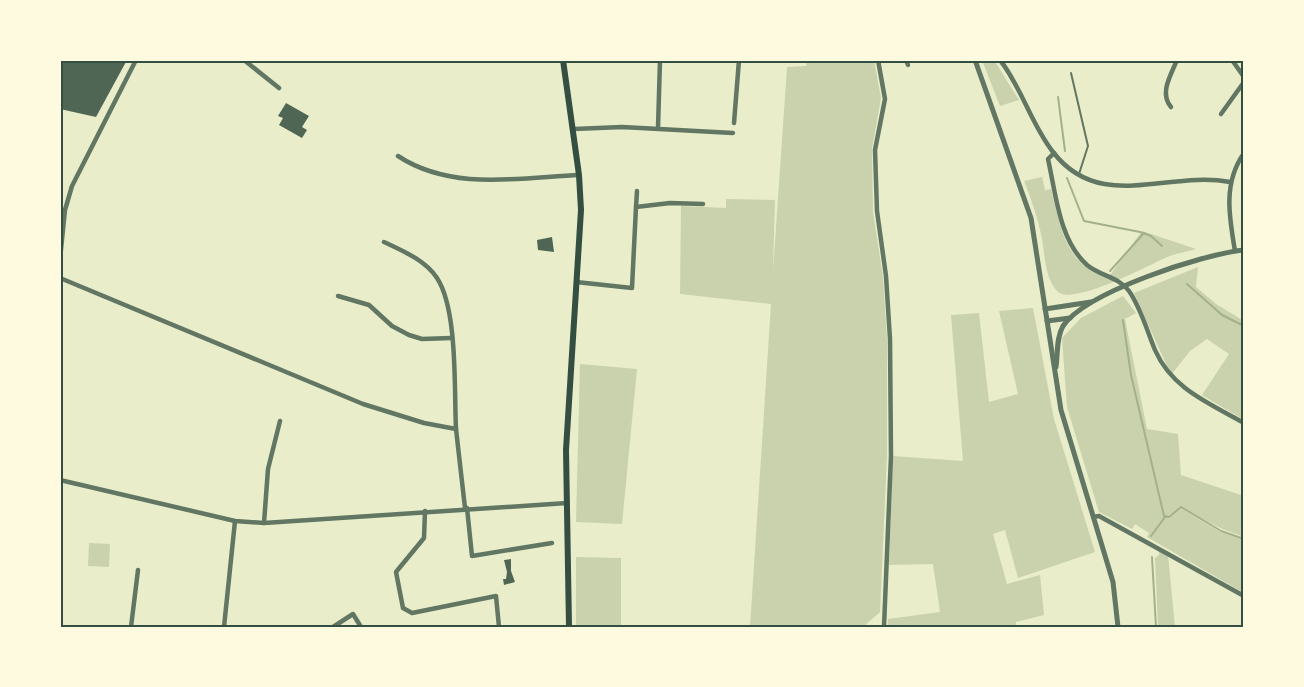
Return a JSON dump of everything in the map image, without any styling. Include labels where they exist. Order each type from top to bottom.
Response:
[{"type":"main road","points":[[563,60],[574,129],[580,210],[566,450],[569,627]]},
{"type":"street","points":[[60,259],[65,210],[72,186],[136,60]]},
{"type":"street","points":[[244,60],[279,88]]},
{"type":"street","points":[[658,128],[660,60]]},
{"type":"street","points":[[734,123],[739,60]]},
{"type":"street","points":[[878,60],[885,99],[875,150],[877,212],[886,276],[890,360],[891,456],[884,627]]},
{"type":"street","points":[[975,60],[1030,218],[1055,375],[1074,462],[1113,582],[1118,627]]},
{"type":"street","points":[[1000,60],[1024,97],[1054,153],[1079,174],[1109,187],[1202,177],[1230,182]]},
{"type":"street","points":[[1171,107],[1166,102],[1166,88],[1177,60]]},
{"type":"street","points":[[1232,60],[1244,77]]},
{"type":"street","points":[[1221,114],[1244,82]]},
{"type":"street","points":[[574,129],[658,128],[733,133]]},
{"type":"street","points":[[1054,153],[1048,159],[1070,244],[1077,255],[1089,266],[1127,288],[1135,299],[1163,366],[1176,383],[1244,423]]},
{"type":"street","points":[[1235,251],[1228,213],[1230,182],[1244,153]]},
{"type":"street","points":[[398,156],[426,172],[447,177],[482,180],[579,175]]},
{"type":"street","points":[[576,282],[632,288],[637,191]]},
{"type":"street","points":[[636,207],[670,203],[703,204]]},
{"type":"street","points":[[384,242],[411,255],[437,278],[448,306],[456,429],[472,556],[552,543]]},
{"type":"street","points":[[1045,309],[1092,301],[1202,258],[1244,250]]},
{"type":"street","points":[[60,279],[363,404],[424,423],[456,429]]},
{"type":"street","points":[[338,296],[369,305],[392,326],[422,339],[451,338]]},
{"type":"street","points":[[1055,375],[1058,338],[1070,318],[1092,301]]},
{"type":"street","points":[[1047,321],[1070,318]]},
{"type":"street","points":[[264,523],[268,469],[280,421]]},
{"type":"street","points":[[60,480],[235,521],[264,523],[567,503]]},
{"type":"street","points":[[425,511],[424,538],[396,572],[403,608],[412,613],[496,596],[499,627]]},
{"type":"street","points":[[1093,517],[1099,516],[1146,540],[1244,596]]},
{"type":"street","points":[[224,627],[235,521]]},
{"type":"street","points":[[131,627],[138,570]]},
{"type":"street","points":[[333,627],[352,614],[361,627]]},
{"type":"lane","points":[[1071,73],[1088,146],[1079,174]]},
{"type":"green space","points":[[807,60],[874,60],[881,98],[872,149],[873,212],[883,277],[887,340],[887,455],[880,612],[863,627],[750,627],[771,304],[680,294],[681,206],[726,208],[726,199],[775,200],[773,271],[787,67],[806,66]]},
{"type":"green space","points":[[982,60],[994,60],[1019,100],[1000,106]]},
{"type":"green space","points":[[1042,177],[1045,190],[1051,189],[1067,243],[1082,264],[1094,272],[1108,278],[1142,231],[1196,249],[1168,257],[1093,290],[1065,295],[1057,291],[1047,272],[1034,207],[1024,181]]},
{"type":"green space","points":[[1198,267],[1196,287],[1216,304],[1244,321],[1244,420],[1202,395],[1229,354],[1207,339],[1190,351],[1171,375],[1134,293]]},
{"type":"green space","points":[[1123,296],[1136,313],[1125,319],[1147,429],[1178,434],[1181,475],[1244,496],[1244,537],[1222,529],[1177,506],[1220,532],[1244,540],[1244,593],[1147,537],[1149,533],[1135,524],[1132,529],[1099,512],[1067,407],[1062,338],[1081,318]]},
{"type":"green space","points":[[1033,308],[1054,419],[1095,552],[1018,578],[1005,530],[993,534],[1007,584],[1040,575],[1044,615],[1016,622],[1016,627],[888,627],[888,619],[940,612],[933,564],[889,565],[893,456],[963,461],[951,315],[979,313],[989,402],[1018,394],[999,311]]},
{"type":"green space","points":[[580,364],[637,369],[622,524],[576,522]]},
{"type":"green space","points":[[89,543],[110,544],[109,567],[88,566]]},
{"type":"green space","points":[[1159,550],[1168,555],[1175,627],[1158,627],[1155,558],[1159,555]]},
{"type":"green space","points":[[576,557],[621,558],[621,627],[576,627]]},
{"type":"building","points":[[60,60],[127,60],[96,117],[60,109]]},
{"type":"building","points":[[286,103],[309,116],[302,127],[307,130],[302,138],[279,125],[283,118],[278,116]]},
{"type":"building","points":[[552,237],[554,252],[538,250],[537,240]]},
{"type":"building","points":[[511,559],[511,571],[515,582],[504,585],[503,579],[506,579],[507,572],[504,560]]},
{"type":"waterway","points":[[1058,97],[1065,151]]},
{"type":"waterway","points":[[1067,178],[1084,221],[1140,232],[1151,236],[1162,246]]},
{"type":"waterway","points":[[1110,271],[1144,233]]},
{"type":"waterway","points":[[1187,284],[1222,315],[1244,326]]},
{"type":"waterway","points":[[1123,320],[1131,375],[1164,516],[1169,517],[1181,507],[1221,531],[1244,539]]},
{"type":"waterway","points":[[1151,536],[1165,517]]},
{"type":"waterway","points":[[1152,557],[1156,627]]}]
